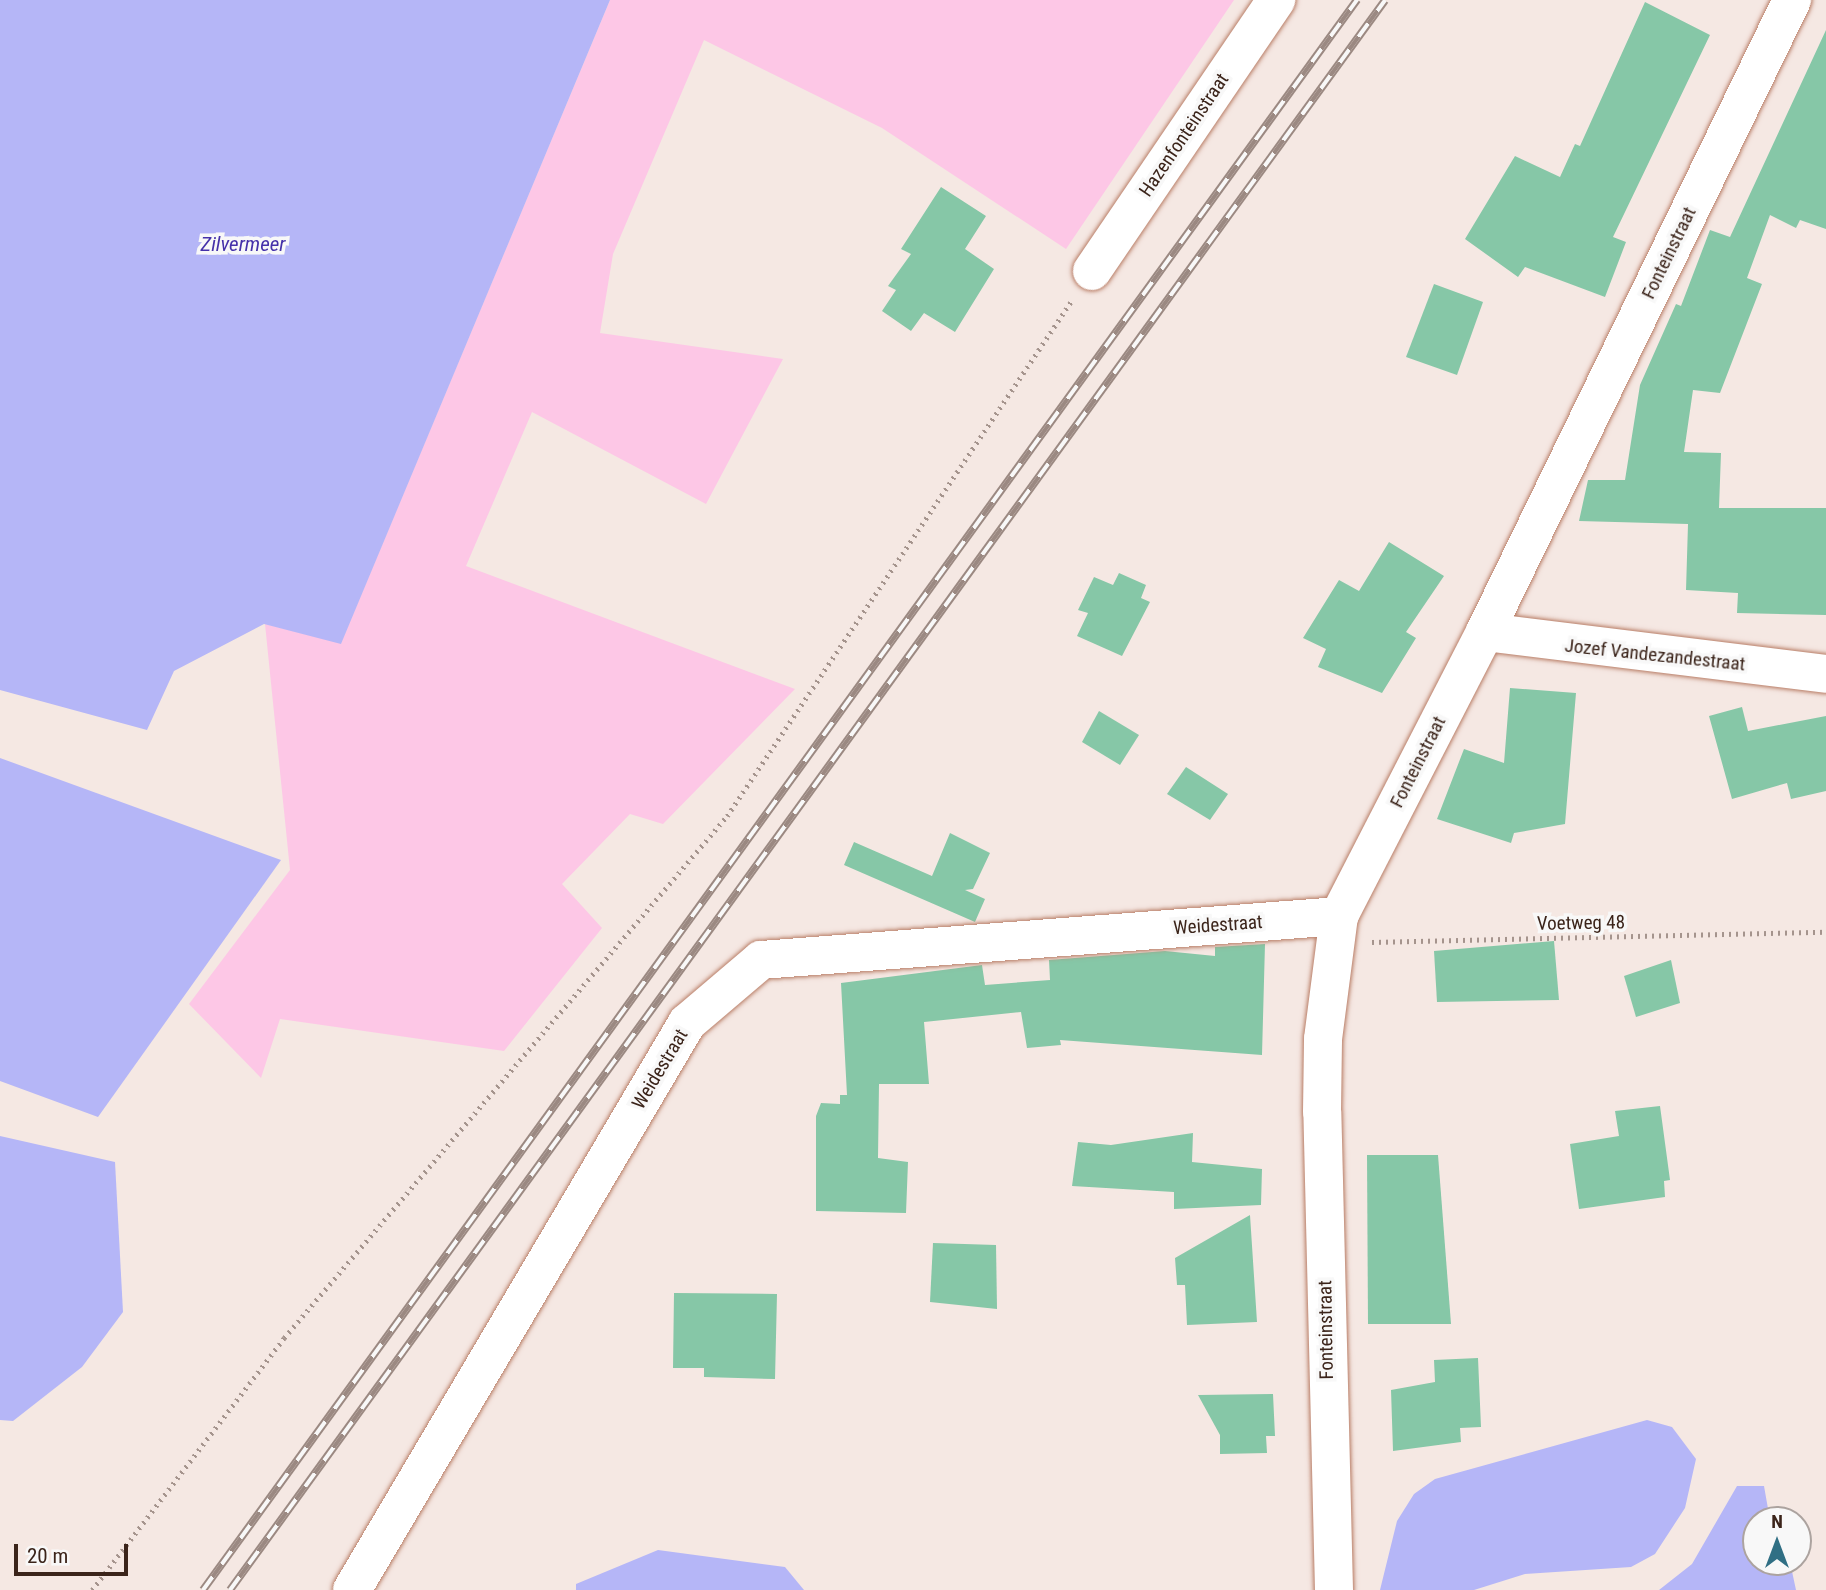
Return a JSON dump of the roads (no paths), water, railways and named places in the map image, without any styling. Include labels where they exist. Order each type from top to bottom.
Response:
[{"type":"street","name":"Hazenfonteinstraat","points":[[1092,271],[1276,0]]},
{"type":"street","name":"Fonteinstraat","points":[[1334,1590],[1322,1112],[1323,1039],[1337,929],[1485,632],[1792,0]]},
{"type":"street","name":"Jozef Vandezandestraat","points":[[1485,632],[1826,674]]},
{"type":"street","name":"Weidestraat","points":[[352,1590],[687,1023],[761,960],[1337,929]]},
{"type":"water","name":"Zilvermeer","points":[[0,0],[610,0],[341,644],[264,624],[174,671],[147,730],[0,690]]},
{"type":"water","points":[[0,758],[281,860],[98,1117],[0,1081]]},
{"type":"water","points":[[0,1136],[115,1162],[123,1312],[82,1367],[13,1421],[0,1420]]},
{"type":"water","points":[[1647,1420],[1672,1427],[1696,1459],[1685,1508],[1655,1554],[1631,1567],[1525,1574],[1474,1590],[1380,1590],[1397,1521],[1414,1494],[1435,1479]]},
{"type":"water","points":[[1737,1486],[1764,1486],[1768,1506],[1742,1506],[1742,1576],[1793,1576],[1796,1590],[1659,1590],[1692,1564]]},
{"type":"water","points":[[658,1550],[785,1567],[804,1590],[576,1590],[576,1584]]},
{"type":"railway","points":[[203,1590],[1357,0]]},
{"type":"railway","points":[[230,1590],[1385,0]]}]
